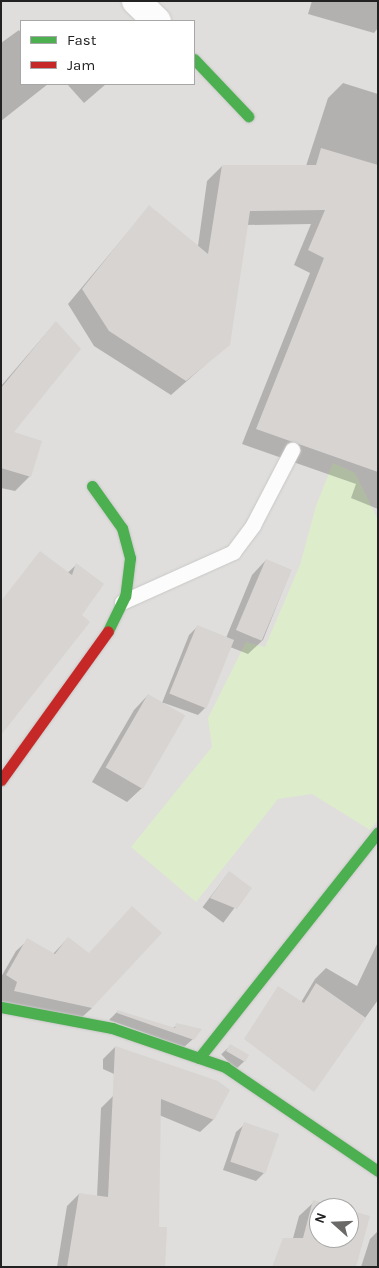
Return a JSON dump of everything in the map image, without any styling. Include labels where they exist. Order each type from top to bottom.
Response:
[{"type":"street","points":[[136,1],[155,20]]},
{"type":"street","points":[[195,60],[248,116]]},
{"type":"street","points":[[1,780],[107,633],[122,602],[130,558],[122,528],[92,486]]},
{"type":"street","points":[[199,1058],[378,832]]},
{"type":"street","points":[[1,1007],[112,1028],[225,1067],[321,1135],[378,1171]]},
{"type":"lane","points":[[122,602],[233,552],[253,524],[292,450]]},
{"type":"shaded area","points":[[1,1],[378,1],[378,1267],[1,1267]]},
{"type":"green space","points":[[333,463],[355,473],[378,520],[378,820],[370,830],[312,794],[278,799],[196,902],[131,847],[212,747],[208,718],[246,642],[265,647],[300,565],[316,506]]},
{"type":"building","points":[[321,148],[378,165],[378,472],[256,429],[324,258],[308,250],[325,210],[250,211],[230,345],[186,381],[109,331],[82,289],[149,205],[208,254],[222,165],[316,165]]},
{"type":"building","points":[[56,321],[81,349],[14,432],[42,441],[31,477],[1,468],[1,388]]},
{"type":"building","points":[[40,551],[72,575],[76,563],[104,584],[82,615],[90,622],[1,735],[1,601]]},
{"type":"building","points":[[266,559],[292,570],[262,641],[236,630]]},
{"type":"building","points":[[197,625],[234,640],[206,709],[169,694]]},
{"type":"building","points":[[148,694],[185,716],[143,789],[106,768]]},
{"type":"building","points":[[229,871],[252,888],[237,909],[210,898]]},
{"type":"building","points":[[132,906],[162,933],[92,1008],[14,991],[17,982],[6,975],[27,938],[55,954],[68,937],[89,953]]},
{"type":"building","points":[[316,983],[366,1018],[314,1092],[244,1039],[278,986],[304,1003]]},
{"type":"building","points":[[117,1010],[175,1028],[176,1023],[202,1029],[194,1040],[117,1013]]},
{"type":"building","points":[[230,1044],[249,1055],[245,1062],[226,1051]]},
{"type":"building","points":[[115,1046],[218,1081],[230,1090],[214,1120],[161,1099],[159,1227],[167,1227],[165,1267],[67,1267],[79,1193],[108,1197]]},
{"type":"building","points":[[244,1122],[279,1134],[265,1174],[230,1162]]},
{"type":"building","points":[[359,1213],[370,1216],[356,1267],[272,1267],[283,1238],[303,1238],[309,1215],[309,1248],[359,1248]]},
{"type":"traffic: fast","points":[[195,60],[248,116]]},
{"type":"traffic: fast","points":[[92,486],[122,528],[130,558],[125,596],[108,631]]},
{"type":"traffic: fast","points":[[199,1058],[378,832]]},
{"type":"traffic: fast","points":[[1,1007],[112,1028],[225,1067],[378,1171]]},
{"type":"traffic: jam","points":[[1,780],[108,631]]}]
